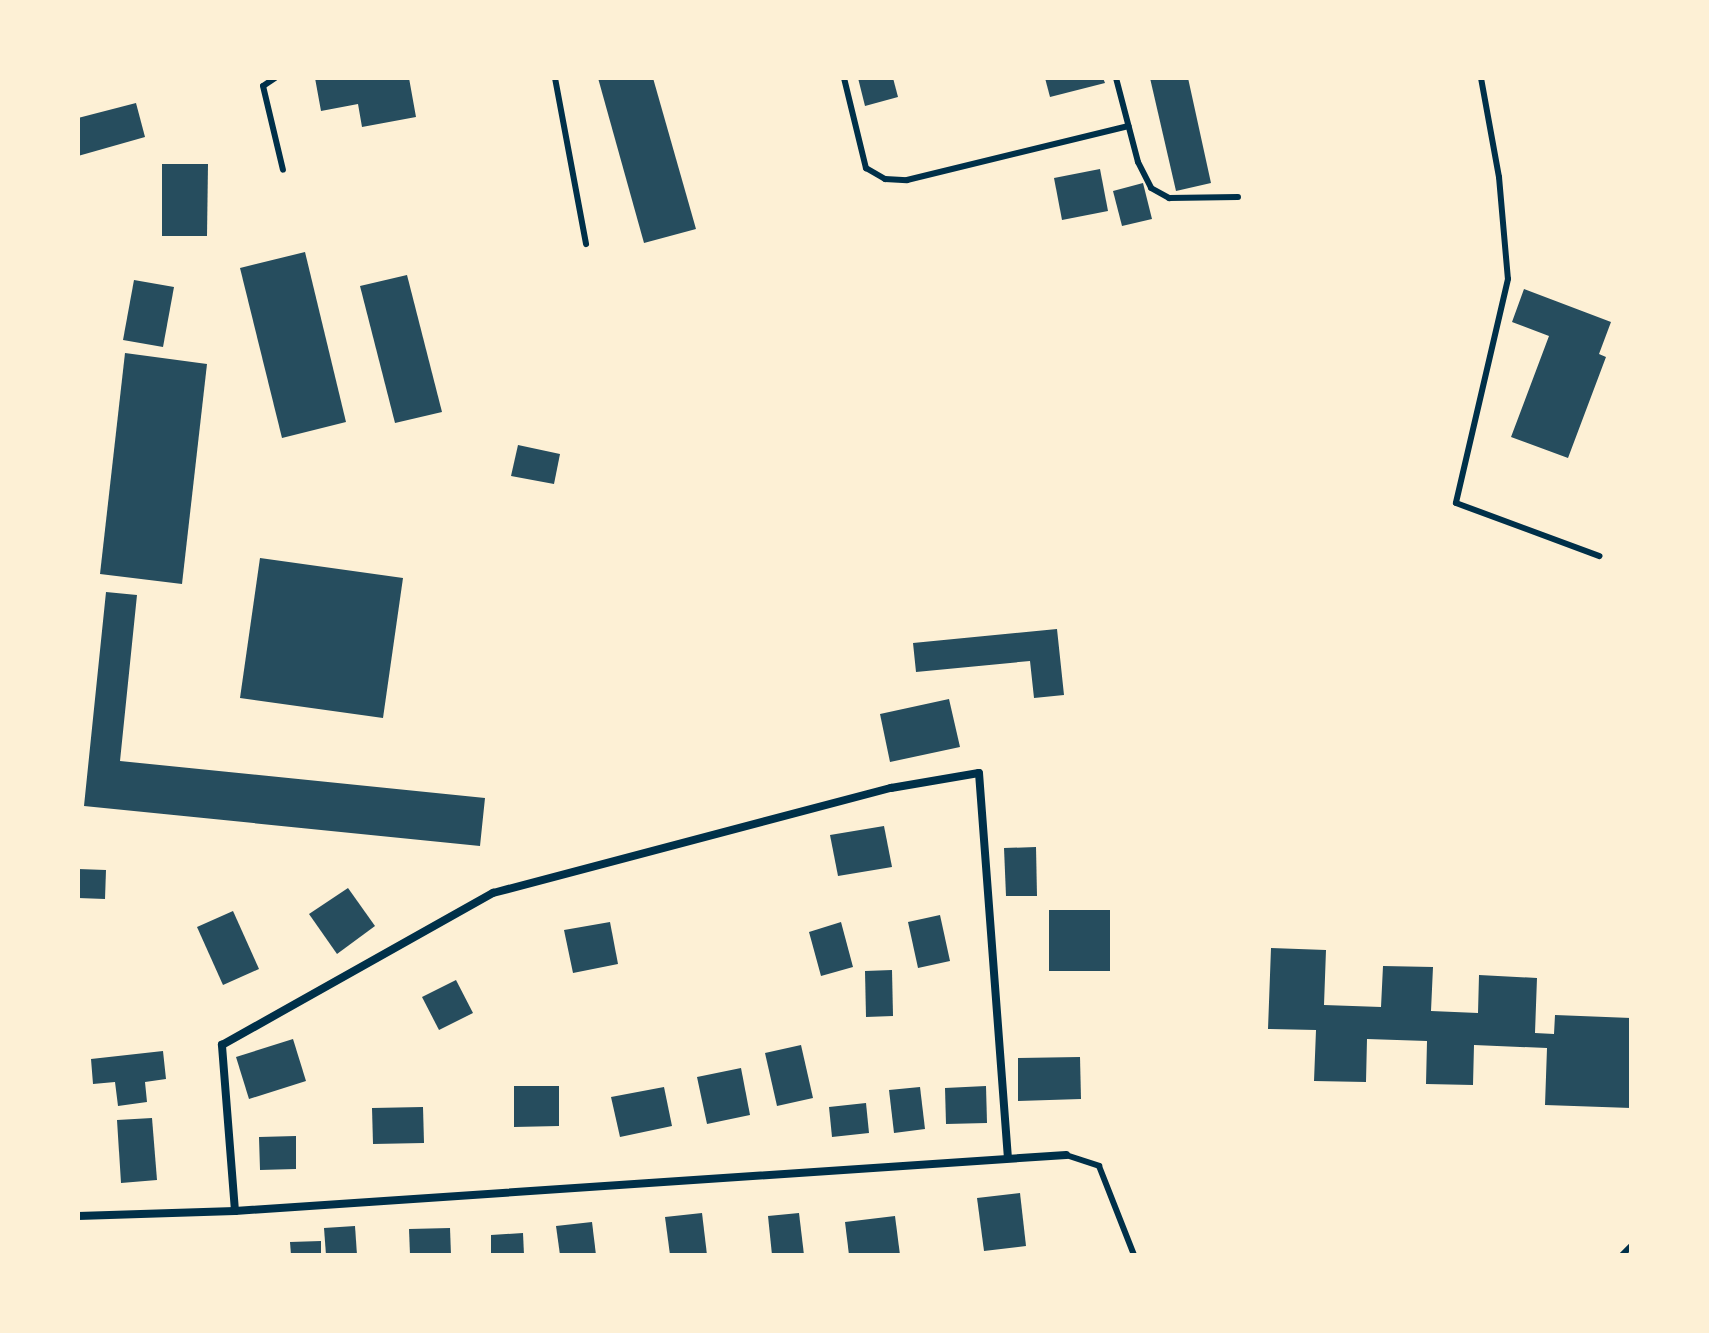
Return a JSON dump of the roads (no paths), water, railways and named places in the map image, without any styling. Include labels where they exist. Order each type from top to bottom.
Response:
[{"type":"street","points":[[235,1211],[222,1045],[493,893],[891,788],[979,773],[1008,1157]]},
{"type":"street","points":[[78,1216],[235,1211],[1066,1155]]},
{"type":"lane","points":[[275,78],[263,86],[283,170]]},
{"type":"lane","points":[[555,78],[586,244]]},
{"type":"lane","points":[[844,78],[866,168],[885,179],[907,180],[1129,126]]},
{"type":"lane","points":[[1116,78],[1151,188],[1169,198],[1238,197]]},
{"type":"lane","points":[[1481,78],[1499,177],[1508,279],[1456,503],[1599,556]]},
{"type":"lane","points":[[1066,1155],[1099,1166],[1134,1255]]},
{"type":"lane","points":[[1622,1255],[1631,1246]]}]
